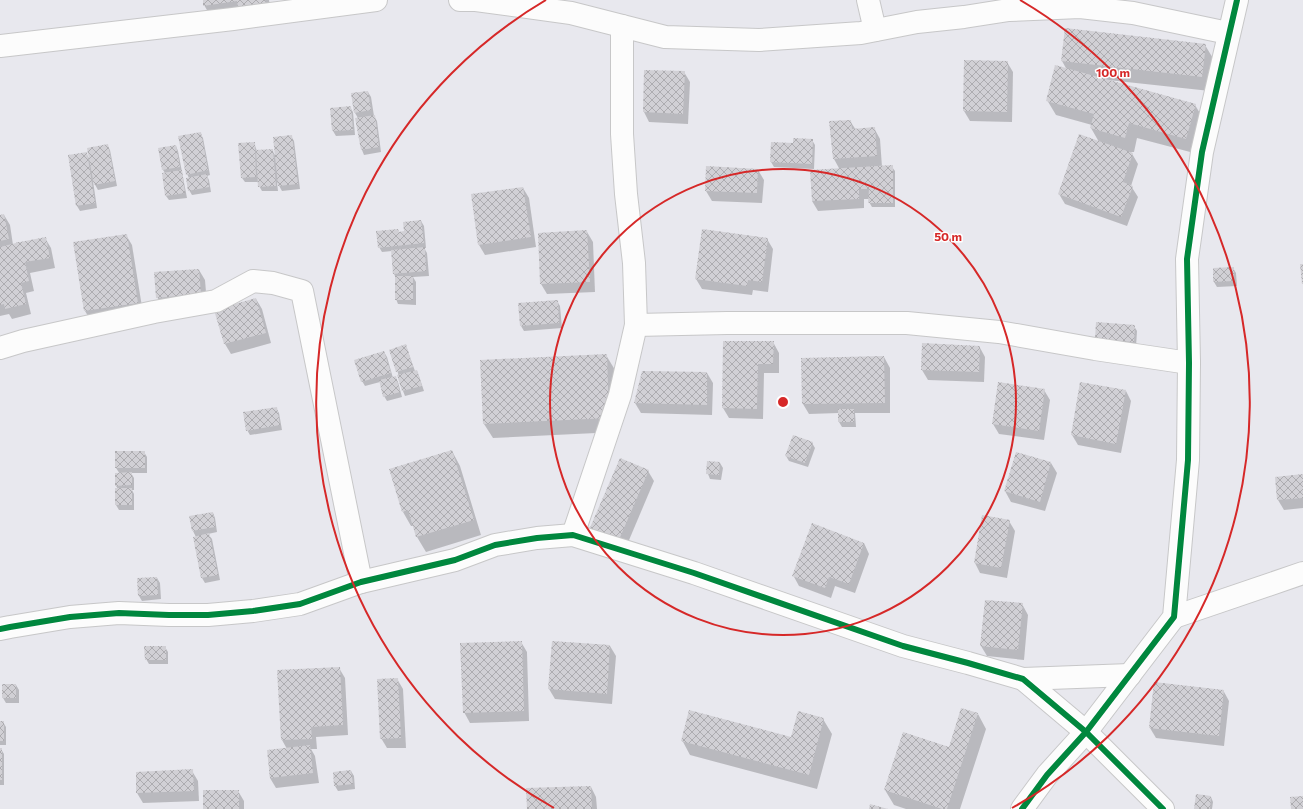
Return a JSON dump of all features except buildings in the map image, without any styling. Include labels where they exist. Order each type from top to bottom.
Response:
[{"type":"street","points":[[0,46],[233,19],[376,0]]},
{"type":"street","points":[[460,0],[476,0],[571,13],[665,36],[759,40],[861,33],[917,22],[964,18],[1010,10],[1080,7],[1133,13],[1228,33]]},
{"type":"street","points":[[868,0],[875,30]]},
{"type":"street","points":[[1022,809],[1047,775],[1086,732],[1174,617],[1188,460],[1189,362],[1187,259],[1202,152],[1228,33],[1237,0]]},
{"type":"street","points":[[573,535],[620,394],[636,325],[634,264],[626,194],[622,134],[622,26]]},
{"type":"street","points":[[0,348],[23,341],[154,312],[216,301],[253,281],[273,283],[302,291],[361,582]]},
{"type":"street","points":[[636,325],[727,323],[907,323],[999,332],[1095,349],[1189,362]]},
{"type":"street","points":[[0,630],[70,617],[119,613],[208,615],[253,611],[300,604],[361,582],[455,560],[495,545],[537,538],[573,535],[694,574],[904,646],[1023,679],[1130,675]]},
{"type":"street","points":[[1174,617],[1303,573]]},
{"type":"street","points":[[1023,679],[1086,732],[1163,809]]},
{"type":"cycle path","points":[[1022,809],[1047,775],[1086,732],[1174,617],[1188,460],[1189,363],[1187,259],[1202,152],[1237,0]]},
{"type":"cycle path","points":[[0,629],[70,617],[119,613],[208,615],[253,611],[300,604],[361,582],[455,560],[495,545],[537,538],[573,535],[694,573],[903,646],[1023,679],[1086,732],[1163,809]]}]
